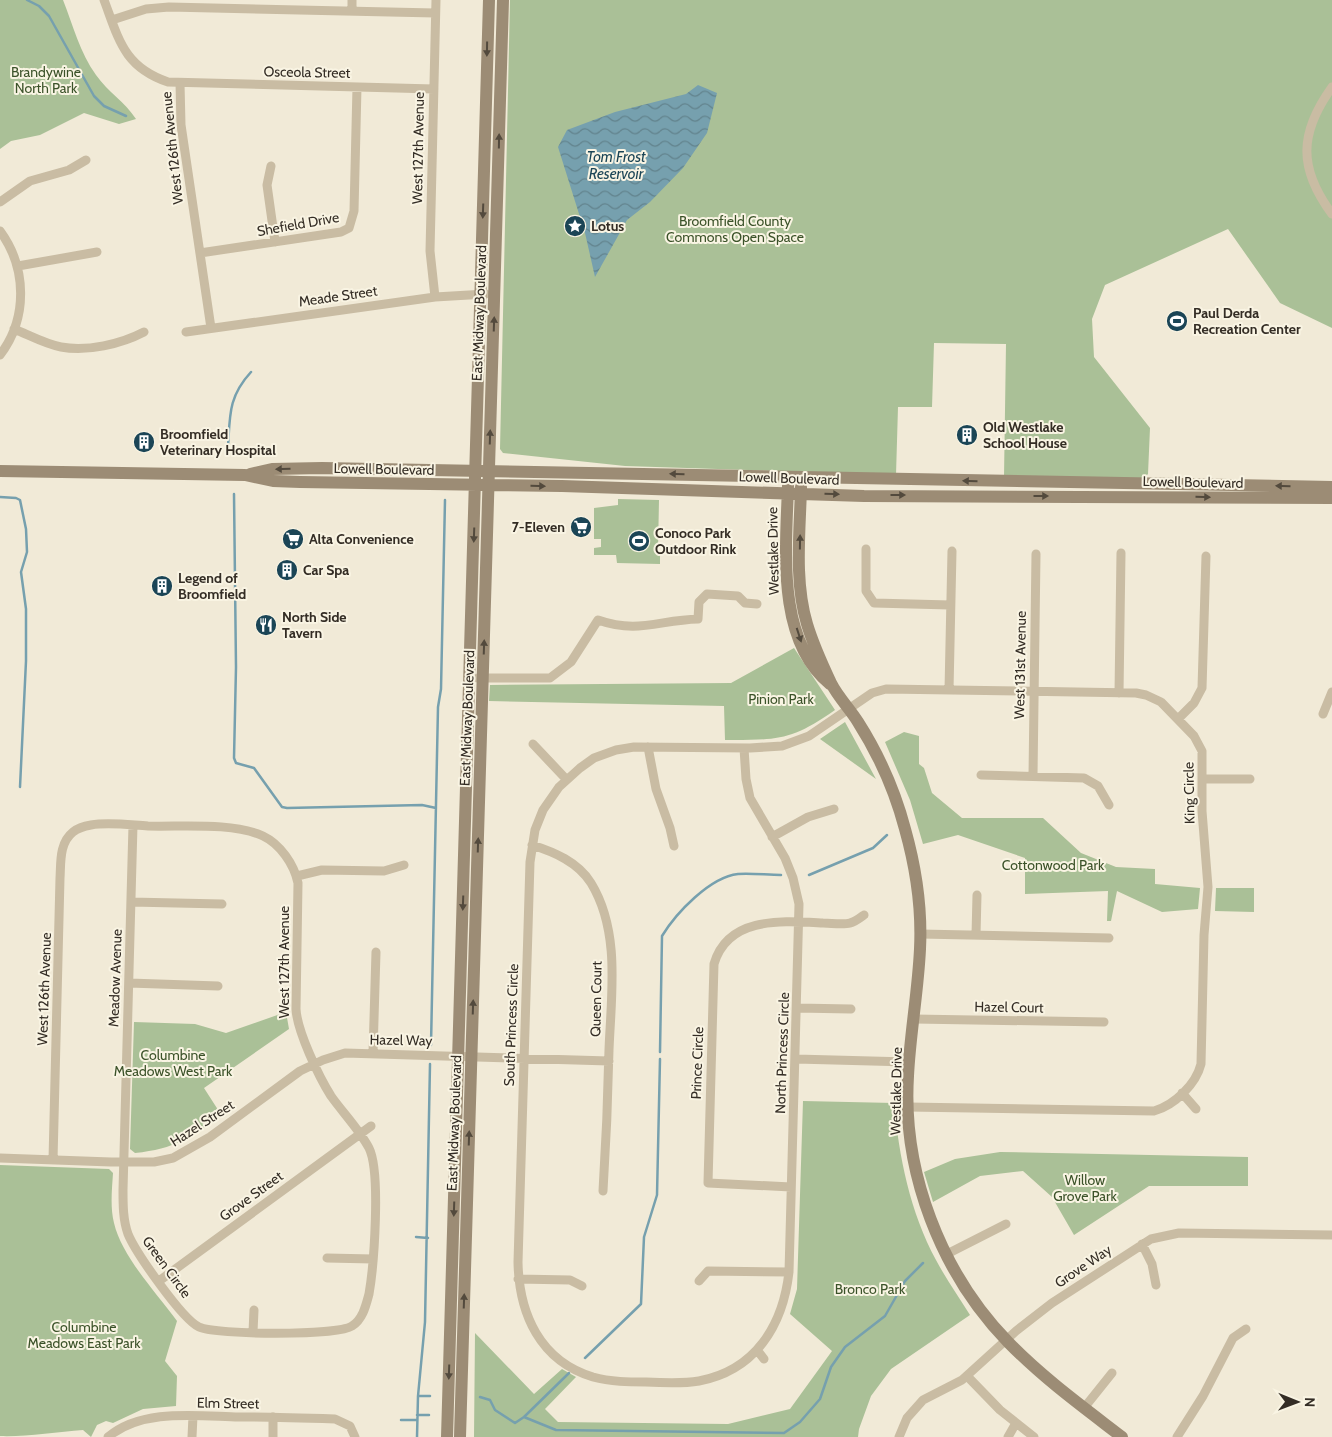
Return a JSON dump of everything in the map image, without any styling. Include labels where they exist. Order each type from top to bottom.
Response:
[{"type":"main road","name":"East Midway Boulevard","points":[[460,1437],[470,678],[489,0]]},
{"type":"main road","name":"East Midway Boulevard","points":[[447,1437],[484,678],[503,0]]},
{"type":"main road","name":"Lowell Boulevard","points":[[245,475],[272,469],[373,469],[1332,487]]},
{"type":"main road","points":[[318,483],[337,476],[368,477],[373,469]]},
{"type":"main road","name":"Lowell Boulevard","points":[[0,471],[245,475],[273,481],[318,483],[864,496],[1332,498]]},
{"type":"main road","points":[[709,491],[710,486],[716,483],[757,476]]},
{"type":"main road","points":[[788,476],[794,493]]},
{"type":"main road","points":[[794,493],[801,477]]},
{"type":"main road","points":[[1097,496],[1115,493],[1147,493],[1151,491],[1153,484]]},
{"type":"main road","name":"Westlake Drive","points":[[794,493],[804,609],[813,642],[832,686],[849,709],[884,769],[905,827],[917,887],[920,934],[909,1062],[908,1107],[910,1147],[915,1171],[931,1218],[947,1254],[971,1295],[1006,1340],[1044,1376],[1122,1437]]},
{"type":"street","name":"West 126th Avenue","points":[[104,0],[125,52],[136,66],[152,76],[180,83],[181,125],[211,328]]},
{"type":"street","points":[[352,0],[352,11]]},
{"type":"street","name":"West 127th Avenue","points":[[435,297],[430,251],[436,0]]},
{"type":"street","points":[[112,20],[146,9],[184,3],[271,4],[352,11],[435,13]]},
{"type":"street","name":"Osceola Street","points":[[180,83],[434,89]]},
{"type":"street","name":"Shefield Drive","points":[[200,253],[352,231],[357,87]]},
{"type":"street","points":[[1332,87],[1312,119],[1307,136],[1306,153],[1313,184],[1332,214]]},
{"type":"street","points":[[0,202],[30,181],[69,170],[86,160]]},
{"type":"street","points":[[271,166],[267,185],[276,242]]},
{"type":"street","points":[[0,231],[18,266],[21,298],[14,330],[0,355]]},
{"type":"street","points":[[18,266],[96,252]]},
{"type":"street","name":"Meade Street","points":[[186,332],[435,297],[495,294]]},
{"type":"street","points":[[14,330],[53,345],[71,348],[119,342],[144,332]]},
{"type":"street","points":[[866,549],[866,591],[874,603],[950,605]]},
{"type":"street","points":[[949,690],[952,552]]},
{"type":"street","points":[[1119,693],[1121,553]]},
{"type":"street","name":"West 131st Avenue","points":[[1032,776],[1036,554]]},
{"type":"street","points":[[1178,719],[1194,703],[1202,688],[1206,556]]},
{"type":"street","points":[[470,678],[550,678],[571,662],[598,620],[617,627],[647,626],[698,619],[699,602],[707,594],[738,596],[745,603],[757,604]]},
{"type":"street","name":"King Circle","points":[[849,709],[878,690],[1119,693],[1153,697],[1178,719],[1200,745],[1202,811],[1208,886],[1204,935],[1201,1064],[1198,1076],[1170,1105],[1154,1111],[908,1107]]},
{"type":"street","points":[[1324,714],[1332,692]]},
{"type":"street","name":"South Princess Circle","points":[[757,1350],[728,1370],[700,1380],[681,1383],[616,1381],[593,1377],[565,1363],[541,1341],[524,1308],[518,1279],[532,845],[543,810],[551,797],[566,779],[594,758],[634,747],[765,748],[793,743],[809,736],[849,709]]},
{"type":"street","points":[[533,744],[566,779]]},
{"type":"street","points":[[648,747],[656,789],[670,828],[674,846]]},
{"type":"street","name":"North Princess Circle","points":[[744,748],[746,779],[750,798],[785,858],[793,878],[799,904],[789,1272],[782,1310],[772,1330],[757,1350]]},
{"type":"street","points":[[981,775],[1089,779],[1098,786],[1109,805]]},
{"type":"street","points":[[1202,779],[1250,779]]},
{"type":"street","points":[[772,837],[808,817],[834,809]]},
{"type":"street","name":"West 127th Avenue","points":[[83,827],[98,824],[242,829],[271,841],[284,854],[297,876],[299,913],[296,1019],[330,1094],[368,1147],[376,1170],[373,1258],[364,1310],[352,1326]]},
{"type":"street","name":"Meadow Avenue","points":[[124,1162],[133,825]]},
{"type":"street","name":"West 126th Avenue","points":[[53,1160],[61,856],[67,839],[74,831],[83,827]]},
{"type":"street","name":"Queen Court","points":[[532,845],[562,857],[585,875],[603,910],[611,948],[604,1191]]},
{"type":"street","points":[[297,876],[322,870],[384,872],[404,865]]},
{"type":"street","points":[[976,935],[977,895]]},
{"type":"street","points":[[131,902],[222,904]]},
{"type":"street","points":[[799,922],[850,923],[864,915]]},
{"type":"street","name":"Prince Circle","points":[[791,1187],[708,1183],[713,984],[716,956],[719,949],[730,937],[767,923],[799,922]]},
{"type":"street","points":[[920,934],[1109,938]]},
{"type":"street","points":[[373,1053],[376,952]]},
{"type":"street","points":[[129,983],[218,986]]},
{"type":"street","points":[[797,1008],[851,1009]]},
{"type":"street","name":"Hazel Court","points":[[914,1019],[1104,1022]]},
{"type":"street","name":"Hazel Way","points":[[315,1064],[345,1054],[373,1053],[609,1061]]},
{"type":"street","points":[[796,1058],[909,1062]]},
{"type":"street","name":"Hazel Street","points":[[0,1158],[124,1162],[154,1162],[174,1158],[190,1150],[300,1071],[315,1064]]},
{"type":"street","points":[[1182,1093],[1196,1109]]},
{"type":"street","points":[[359,1134],[371,1126]]},
{"type":"street","name":"Grove Street","points":[[159,1281],[359,1134]]},
{"type":"street","name":"Green Circle","points":[[124,1162],[125,1223],[131,1241],[189,1320],[200,1327],[218,1331],[336,1332],[352,1326]]},
{"type":"street","points":[[947,1254],[1006,1224]]},
{"type":"street","name":"Grove Way","points":[[899,1437],[907,1418],[914,1408],[931,1394],[952,1386],[967,1376],[1006,1340],[1052,1303],[1142,1244],[1163,1235],[1179,1233],[1332,1235]]},
{"type":"street","points":[[1142,1244],[1152,1264],[1156,1285]]},
{"type":"street","points":[[327,1258],[373,1258]]},
{"type":"street","points":[[698,1281],[708,1270],[789,1272]]},
{"type":"street","points":[[518,1279],[570,1280],[582,1286]]},
{"type":"street","points":[[253,1332],[254,1310]]},
{"type":"street","points":[[1177,1437],[1202,1396],[1233,1338],[1246,1328]]},
{"type":"street","points":[[757,1350],[764,1360]]},
{"type":"street","points":[[1084,1408],[1112,1373]]},
{"type":"street","points":[[967,1376],[985,1397],[1034,1437]]},
{"type":"street","name":"Elm Street","points":[[105,1436],[148,1419],[170,1416],[335,1419],[350,1426]]},
{"type":"street","points":[[192,1437],[193,1416]]},
{"type":"street","points":[[273,1417],[273,1437]]},
{"type":"street","points":[[355,1437],[350,1426],[356,1418]]},
{"type":"street","points":[[1008,1437],[1016,1423]]},
{"type":"green space","name":"Brandywine North Park","points":[[0,0],[63,0],[81,48],[90,66],[101,81],[127,107],[136,119],[119,124],[84,113],[40,135],[11,141],[0,149]]},
{"type":"green space","name":"Broomfield County Commons Open Space","points":[[510,0],[1332,0],[1332,328],[1280,303],[1228,229],[1105,285],[1092,319],[1094,357],[1150,428],[1148,474],[1143,479],[1004,477],[1006,344],[934,343],[932,407],[898,407],[896,475],[625,466],[503,453],[500,449]]},
{"type":"green space","points":[[618,499],[659,500],[658,550],[660,551],[660,564],[617,563],[616,555],[594,555],[594,548],[601,547],[601,539],[594,539],[594,508],[618,505]]},
{"type":"green space","name":"Pinion Park","points":[[794,648],[835,710],[807,728],[783,737],[758,740],[725,740],[724,706],[489,701],[490,685],[731,683]]},
{"type":"green space","points":[[845,722],[876,779],[820,739]]},
{"type":"green space","name":"Cottonwood Park","points":[[904,732],[919,736],[919,764],[924,768],[932,793],[962,818],[1043,818],[1081,853],[1116,867],[1155,869],[1155,884],[1200,888],[1198,909],[1162,912],[1117,891],[1111,921],[1107,921],[1108,891],[1025,894],[1025,858],[958,835],[923,844],[910,800],[885,742]]},
{"type":"green space","points":[[1216,888],[1254,888],[1254,912],[1215,911]]},
{"type":"green space","name":"Columbine Meadows West Park","points":[[286,1012],[289,1029],[204,1088],[222,1116],[191,1136],[172,1145],[135,1153],[130,1149],[134,1022],[195,1024],[226,1033]]},
{"type":"green space","name":"Bronco Park","points":[[803,1101],[894,1103],[899,1144],[907,1184],[919,1223],[940,1267],[970,1315],[891,1369],[871,1396],[858,1437],[474,1437],[475,1333],[534,1394],[562,1369],[576,1377],[545,1409],[558,1422],[728,1424],[790,1409],[832,1351],[790,1314],[797,1289]]},
{"type":"green space","name":"Willow Grove Park","points":[[1000,1152],[1248,1157],[1248,1186],[1149,1186],[1074,1235],[1052,1197],[1023,1171],[980,1176],[933,1202],[924,1172],[955,1159]]},
{"type":"green space","name":"Columbine Meadows East Park","points":[[0,1165],[109,1169],[113,1173],[112,1211],[118,1236],[124,1249],[141,1274],[177,1321],[165,1361],[177,1376],[176,1406],[143,1409],[113,1423],[106,1421],[97,1425],[91,1437],[83,1430],[0,1436]]},
{"type":"water","name":"Tom Frost Reservoir","points":[[698,85],[717,93],[707,133],[683,168],[650,202],[627,220],[595,277],[585,233],[558,147],[567,130],[615,112],[686,94]]},
{"type":"waterway","points":[[27,0],[39,6],[49,16],[94,96],[104,106],[126,116]]},
{"type":"waterway","points":[[228,447],[230,416],[234,399],[243,381],[251,372]]},
{"type":"waterway","points":[[234,494],[236,667],[234,758],[236,763],[254,768],[282,807],[422,805],[436,808]]},
{"type":"waterway","points":[[0,497],[20,500],[26,529],[27,552],[21,572],[26,609],[26,661],[20,787]]},
{"type":"waterway","points":[[431,1045],[438,707],[441,689],[445,500]]},
{"type":"waterway","points":[[809,875],[873,848],[887,835]]},
{"type":"waterway","points":[[660,1052],[662,936],[668,927],[685,907],[716,882],[738,874],[781,875]]},
{"type":"waterway","points":[[585,1358],[641,1304],[644,1237],[657,1195],[660,1059]]},
{"type":"waterway","points":[[417,1437],[418,1396],[425,1322],[430,1064]]},
{"type":"waterway","points":[[416,1237],[428,1238]]},
{"type":"waterway","points":[[524,1417],[556,1430],[784,1433],[800,1422],[820,1399],[831,1367],[845,1347],[885,1316],[905,1281],[923,1263]]},
{"type":"waterway","points":[[480,1397],[490,1400],[495,1410],[515,1423],[524,1417],[569,1373]]},
{"type":"waterway","points":[[418,1396],[430,1396]]},
{"type":"waterway","points":[[417,1415],[429,1415]]},
{"type":"waterway","points":[[401,1420],[417,1420]]},
{"type":"place","name":"Lotus","points":[[575,226]]},
{"type":"place","name":"Paul Derda Recreation Center","points":[[1177,321]]},
{"type":"place","name":"Old Westlake School House","points":[[967,435]]},
{"type":"place","name":"Broomfield Veterinary Hospital","points":[[144,442]]},
{"type":"place","name":"7-Eleven","points":[[581,527]]},
{"type":"place","name":"Alta Convenience","points":[[293,539]]},
{"type":"place","name":"Conoco Park Outdoor Rink","points":[[639,541]]},
{"type":"place","name":"Car Spa","points":[[287,570]]},
{"type":"place","name":"Legend of Broomfield","points":[[162,586]]},
{"type":"place","name":"North Side Tavern","points":[[266,625]]}]
